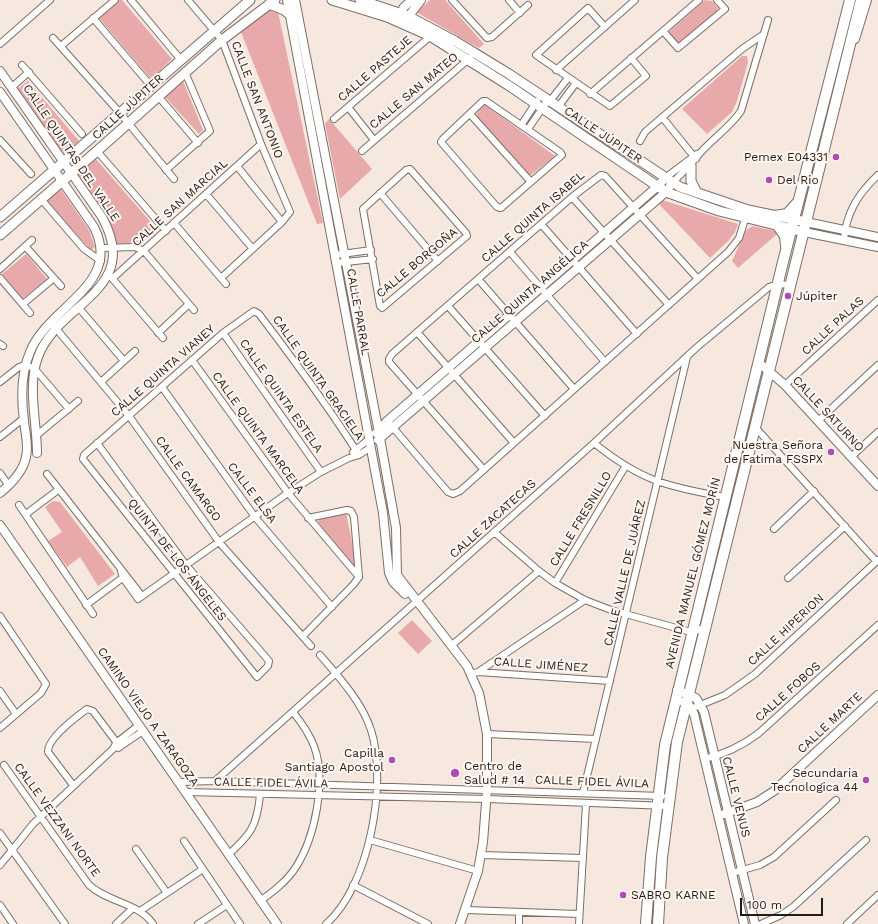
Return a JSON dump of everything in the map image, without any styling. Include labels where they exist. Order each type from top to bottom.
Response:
[{"type":"main road","name":"CALLE JÚPITER","points":[[332,0],[403,18]]},
{"type":"main road","name":"CALLE JÚPITER","points":[[360,0],[403,18],[473,56],[549,101],[668,180],[778,226],[793,225],[805,227]]},
{"type":"main road","name":"AVENIDA MANUEL GÓMEZ MORÍN","points":[[646,924],[658,795],[665,744],[674,701],[786,249],[850,0]]},
{"type":"main road","name":"AVENIDA MANUEL GÓMEZ MORÍN","points":[[658,924],[669,801],[674,763],[705,628],[861,0]]},
{"type":"main road","name":"CALLE JÚPITER","points":[[0,217],[248,1]]},
{"type":"main road","name":"CALLE JÚPITER","points":[[0,235],[222,40],[272,2]]},
{"type":"main road","points":[[272,2],[289,14]]},
{"type":"main road","name":"CALLE JÚPITER","points":[[473,56],[539,106],[666,192],[706,207],[747,214],[774,216],[793,225]]},
{"type":"main road","points":[[694,160],[691,182],[697,193]]},
{"type":"main road","points":[[774,216],[787,214],[799,202]]},
{"type":"main road","points":[[778,226],[785,236],[786,249]]},
{"type":"street","points":[[0,44],[50,0]]},
{"type":"street","points":[[61,46],[115,0]]},
{"type":"street","points":[[131,0],[181,60]]},
{"type":"street","name":"CALLE SAN ANTONIO","points":[[188,0],[222,40],[261,144],[290,212],[289,216],[282,222]]},
{"type":"street","name":"CALLE PARRAL","points":[[287,0],[383,513],[390,576],[427,615],[475,673],[479,693],[486,734],[487,799],[478,871],[460,924]]},
{"type":"street","name":"CALLE PARRAL","points":[[295,0],[396,528],[397,575],[416,603]]},
{"type":"street","points":[[403,18],[412,0]]},
{"type":"street","points":[[403,18],[421,0]]},
{"type":"street","points":[[452,0],[487,38],[492,37],[528,5]]},
{"type":"street","points":[[509,0],[520,13]]},
{"type":"street","points":[[556,70],[635,0]]},
{"type":"street","points":[[590,94],[699,0]]},
{"type":"street","points":[[663,31],[678,48],[725,9],[716,0]]},
{"type":"street","points":[[841,35],[841,22],[847,0]]},
{"type":"street","points":[[849,52],[860,27],[867,0]]},
{"type":"street","points":[[605,27],[588,8],[536,55],[590,94],[610,106],[646,76],[631,58]]},
{"type":"street","points":[[94,18],[151,86]]},
{"type":"street","name":"CALLE QUINTA ANGÉLICA","points":[[575,263],[604,232],[658,186],[694,160],[736,118],[741,111],[768,20]]},
{"type":"street","name":"CALLE PASTEJE","points":[[334,120],[434,34]]},
{"type":"street","points":[[640,141],[645,132],[662,117],[742,49],[764,34]]},
{"type":"street","points":[[54,38],[120,113],[174,179]]},
{"type":"street","name":"CALLE SAN MATEO","points":[[362,151],[473,56]]},
{"type":"street","points":[[22,65],[82,134]]},
{"type":"street","name":"CALLE QUINTAS DEL VALLE","points":[[0,71],[108,227],[114,248],[111,276],[56,329],[43,345],[34,368],[33,389],[37,453]]},
{"type":"street","points":[[12,87],[29,72]]},
{"type":"street","points":[[166,170],[208,134],[210,130],[185,72]]},
{"type":"street","points":[[549,101],[568,78]]},
{"type":"street","points":[[522,124],[539,106],[576,83]]},
{"type":"street","name":"CALLE QUINTAS DEL VALLE","points":[[0,92],[63,180],[94,227],[102,248],[101,261],[93,279],[50,321],[36,340],[25,365],[23,387],[27,446],[26,456],[20,471],[9,486],[0,493]]},
{"type":"street","points":[[158,96],[198,143]]},
{"type":"street","points":[[485,100],[528,128],[562,154],[503,207],[497,207],[441,142],[470,114],[485,100]]},
{"type":"street","points":[[528,128],[539,106]]},
{"type":"street","points":[[348,107],[374,140]]},
{"type":"street","points":[[470,114],[531,182]]},
{"type":"street","points":[[662,117],[694,160]]},
{"type":"street","points":[[0,140],[31,174]]},
{"type":"street","name":"CALLE SAN MARCIAL","points":[[111,276],[144,251],[261,144]]},
{"type":"street","points":[[97,151],[166,231]]},
{"type":"street","name":"CALLE QUINTA ANGÉLICA","points":[[370,443],[420,397],[543,290],[666,192],[668,180],[694,160]]},
{"type":"street","points":[[221,278],[282,222],[237,166]]},
{"type":"street","name":"CALLE BORGOÑA","points":[[410,169],[466,233],[466,238],[383,308],[380,306],[373,259],[363,209],[380,193],[406,170],[410,169]]},
{"type":"street","name":"CALLE QUINTA ISABEL","points":[[420,397],[389,362],[390,356],[598,176],[603,175],[698,279]]},
{"type":"street","points":[[844,240],[847,219],[854,203],[878,175]]},
{"type":"street","points":[[380,193],[438,261]]},
{"type":"street","points":[[206,194],[252,249]]},
{"type":"street","points":[[572,197],[669,305]]},
{"type":"street","points":[[41,199],[84,249],[101,261]]},
{"type":"street","points":[[390,424],[448,492],[457,494],[698,279],[739,238],[747,214]]},
{"type":"street","points":[[174,223],[226,284]]},
{"type":"street","points":[[541,224],[637,334]]},
{"type":"street","name":"CALLE JÚPITER","points":[[805,227],[845,230],[878,237]]},
{"type":"street","name":"CALLE JÚPITER","points":[[805,227],[844,240],[878,247]]},
{"type":"street","points":[[0,269],[32,240]]},
{"type":"street","points":[[25,246],[61,286]]},
{"type":"street","points":[[102,248],[139,248],[144,251],[194,310]]},
{"type":"street","points":[[345,258],[371,250]]},
{"type":"street","points":[[510,252],[605,362]]},
{"type":"street","points":[[336,259],[373,259]]},
{"type":"street","points":[[111,276],[163,338]]},
{"type":"street","points":[[0,278],[30,313]]},
{"type":"street","points":[[23,304],[54,278]]},
{"type":"street","points":[[478,279],[574,389]]},
{"type":"street","points":[[778,284],[791,285]]},
{"type":"street","name":"CALLE ZACATECAS","points":[[215,781],[416,603],[687,357],[766,289],[778,284]]},
{"type":"street","name":"CALLE PALAS","points":[[786,385],[878,300]]},
{"type":"street","points":[[158,333],[189,304]]},
{"type":"street","points":[[448,306],[545,416]]},
{"type":"street","points":[[79,308],[124,361]]},
{"type":"street","name":"CALLE QUINTA VIANEY","points":[[84,455],[223,333],[251,312],[256,311],[259,314]]},
{"type":"street","name":"CALLE QUINTA GRACIELA","points":[[259,314],[333,415],[359,455]]},
{"type":"street","name":"CALLE CAMARGO","points":[[50,321],[102,381],[129,416],[219,542],[311,646]]},
{"type":"street","points":[[417,332],[514,443]]},
{"type":"street","name":"CALLE QUINTA ESTELA","points":[[223,333],[321,472]]},
{"type":"street","points":[[102,381],[135,351]]},
{"type":"street","name":"CALLE VALLE DE JUÁREZ","points":[[583,793],[687,357]]},
{"type":"street","name":"CALLE QUINTA MARCELA","points":[[192,360],[288,493],[359,577]]},
{"type":"street","name":"CALLE SATURNO","points":[[758,362],[786,385],[878,486]]},
{"type":"street","points":[[0,382],[20,367],[25,365],[34,368],[69,409]]},
{"type":"street","points":[[818,421],[878,365]]},
{"type":"street","name":"CALLE ELSA","points":[[162,387],[255,517],[332,607]]},
{"type":"street","points":[[420,397],[484,470]]},
{"type":"street","points":[[37,435],[78,401]]},
{"type":"street","points":[[0,437],[24,418]]},
{"type":"street","points":[[755,427],[877,561]]},
{"type":"street","points":[[851,457],[878,432]]},
{"type":"street","points":[[349,458],[355,449],[370,443]]},
{"type":"street","points":[[47,474],[139,597],[288,493],[321,472],[349,458],[359,455],[370,443]]},
{"type":"street","points":[[594,443],[625,466],[658,483],[674,488],[725,497]]},
{"type":"street","name":"QUINTA DE LOS ÁNGELES","points":[[84,455],[83,459],[173,574],[255,676],[258,676],[268,665],[269,661],[186,565],[97,444]]},
{"type":"street","name":"CALLE FRESNILLO","points":[[555,583],[625,466]]},
{"type":"street","points":[[0,473],[9,486]]},
{"type":"street","points":[[26,514],[58,490]]},
{"type":"street","points":[[774,529],[814,491]]},
{"type":"street","points":[[19,505],[93,614]]},
{"type":"street","points":[[303,636],[354,585],[359,577],[353,513],[347,510],[308,518]]},
{"type":"street","name":"CAMINO VIEJO A ZARAGOZA","points":[[0,525],[277,924]]},
{"type":"street","points":[[788,578],[845,526]]},
{"type":"street","points":[[494,532],[555,583],[585,600],[611,610],[691,632],[705,628]]},
{"type":"street","name":"CALLE HIPERION","points":[[687,704],[700,705],[735,689],[755,674],[877,561]]},
{"type":"street","points":[[452,645],[539,571]]},
{"type":"street","points":[[86,605],[125,577]]},
{"type":"street","points":[[475,673],[585,600]]},
{"type":"street","points":[[0,616],[46,684],[41,692],[1,725]]},
{"type":"street","name":"CALLE FOBOS","points":[[704,759],[740,748],[760,732],[878,625]]},
{"type":"street","points":[[320,655],[358,704],[371,730],[377,763],[377,787],[370,840],[352,885],[337,912],[328,923]]},
{"type":"street","name":"CALLE JIMÉNEZ","points":[[475,673],[610,681]]},
{"type":"street","points":[[677,690],[687,704]]},
{"type":"street","points":[[0,691],[16,714]]},
{"type":"street","name":"CALLE MARTE","points":[[718,815],[728,813],[757,802],[774,791],[878,695]]},
{"type":"street","points":[[674,701],[687,704],[696,698],[700,705]]},
{"type":"street","name":"CALLE VENUS","points":[[687,704],[704,759],[744,924]]},
{"type":"street","name":"CALLE VENUS","points":[[700,705],[755,924]]},
{"type":"street","points":[[73,785],[48,752],[48,747],[51,741],[78,715],[90,709],[93,710],[118,745]]},
{"type":"street","points":[[260,901],[288,878],[303,854],[314,822],[319,786],[314,746],[293,712]]},
{"type":"street","points":[[0,865],[11,849],[41,816],[118,745],[141,728]]},
{"type":"street","points":[[486,734],[596,739]]},
{"type":"street","name":"CALLE VEZZANI NORTE","points":[[4,765],[89,885],[101,894],[140,911],[147,916],[153,924]]},
{"type":"street","name":"CALLE FIDEL ÁVILA","points":[[178,782],[215,781],[319,786],[658,795],[669,801]]},
{"type":"street","name":"CALLE FIDEL ÁVILA","points":[[186,792],[487,799],[657,806],[669,801]]},
{"type":"street","points":[[228,855],[249,834],[256,823],[260,794]]},
{"type":"street","points":[[732,873],[760,865],[774,857],[836,800]]},
{"type":"street","points":[[579,924],[586,804]]},
{"type":"street","points":[[0,833],[65,924]]},
{"type":"street","points":[[370,840],[478,871]]},
{"type":"street","points":[[761,924],[781,916],[793,908],[866,840]]},
{"type":"street","points":[[184,841],[240,924]]},
{"type":"street","points":[[136,848],[167,893]]},
{"type":"street","points":[[481,855],[583,858]]},
{"type":"street","points":[[140,911],[203,869]]},
{"type":"street","points":[[352,885],[428,924]]},
{"type":"street","points":[[847,924],[878,895]]},
{"type":"street","points":[[0,905],[13,924]]},
{"type":"street","points":[[198,924],[227,905]]},
{"type":"street","points":[[116,924],[133,908]]},
{"type":"street","points":[[466,910],[579,914]]},
{"type":"street","points":[[519,912],[519,924]]},
{"type":"shaded area","points":[[120,0],[122,0],[172,59],[151,79],[99,18]]},
{"type":"shaded area","points":[[430,0],[445,0],[484,44],[479,48],[416,12]]},
{"type":"shaded area","points":[[705,0],[712,1],[718,8],[717,12],[679,43],[670,35],[669,32]]},
{"type":"shaded area","points":[[270,9],[278,12],[323,223],[317,224],[241,32]]},
{"type":"shaded area","points":[[742,56],[747,56],[748,62],[737,101],[732,112],[707,134],[682,109]]},
{"type":"shaded area","points":[[28,81],[79,141],[62,155],[16,90]]},
{"type":"shaded area","points":[[183,81],[203,130],[199,134],[165,97]]},
{"type":"shaded area","points":[[484,104],[555,156],[527,178],[476,115]]},
{"type":"shaded area","points":[[329,119],[372,169],[340,199],[325,124]]},
{"type":"shaded area","points":[[95,158],[155,227],[139,242],[115,244],[111,226],[75,175]]},
{"type":"shaded area","points":[[60,188],[89,230],[95,247],[91,250],[46,201]]},
{"type":"shaded area","points":[[662,200],[738,224],[735,232],[729,240],[710,258],[658,203]]},
{"type":"shaded area","points":[[753,226],[775,231],[777,234],[738,268],[732,261],[746,230]]},
{"type":"shaded area","points":[[26,254],[47,279],[21,300],[1,275]]},
{"type":"shaded area","points":[[53,501],[60,502],[115,574],[98,586],[80,557],[67,567],[48,541],[62,532],[45,507]]},
{"type":"shaded area","points":[[346,512],[356,563],[353,565],[318,522],[319,518]]},
{"type":"shaded area","points":[[412,620],[432,641],[418,654],[398,633]]},
{"type":"place","name":"Pemex E04331","points":[[836,157]]},
{"type":"place","name":"Del Rio","points":[[769,180]]},
{"type":"place","name":"Júpiter","points":[[788,296]]},
{"type":"place","name":"Nuestra Señora de Fatima FSSPX","points":[[831,452]]},
{"type":"place","name":"Capilla Santiago Apostol","points":[[392,760]]},
{"type":"place","name":"Centro de Salud # 14","points":[[455,773]]},
{"type":"place","name":"Secundaria Tecnologica 44","points":[[866,780]]},
{"type":"place","name":"SABRO KARNE","points":[[623,895]]}]
